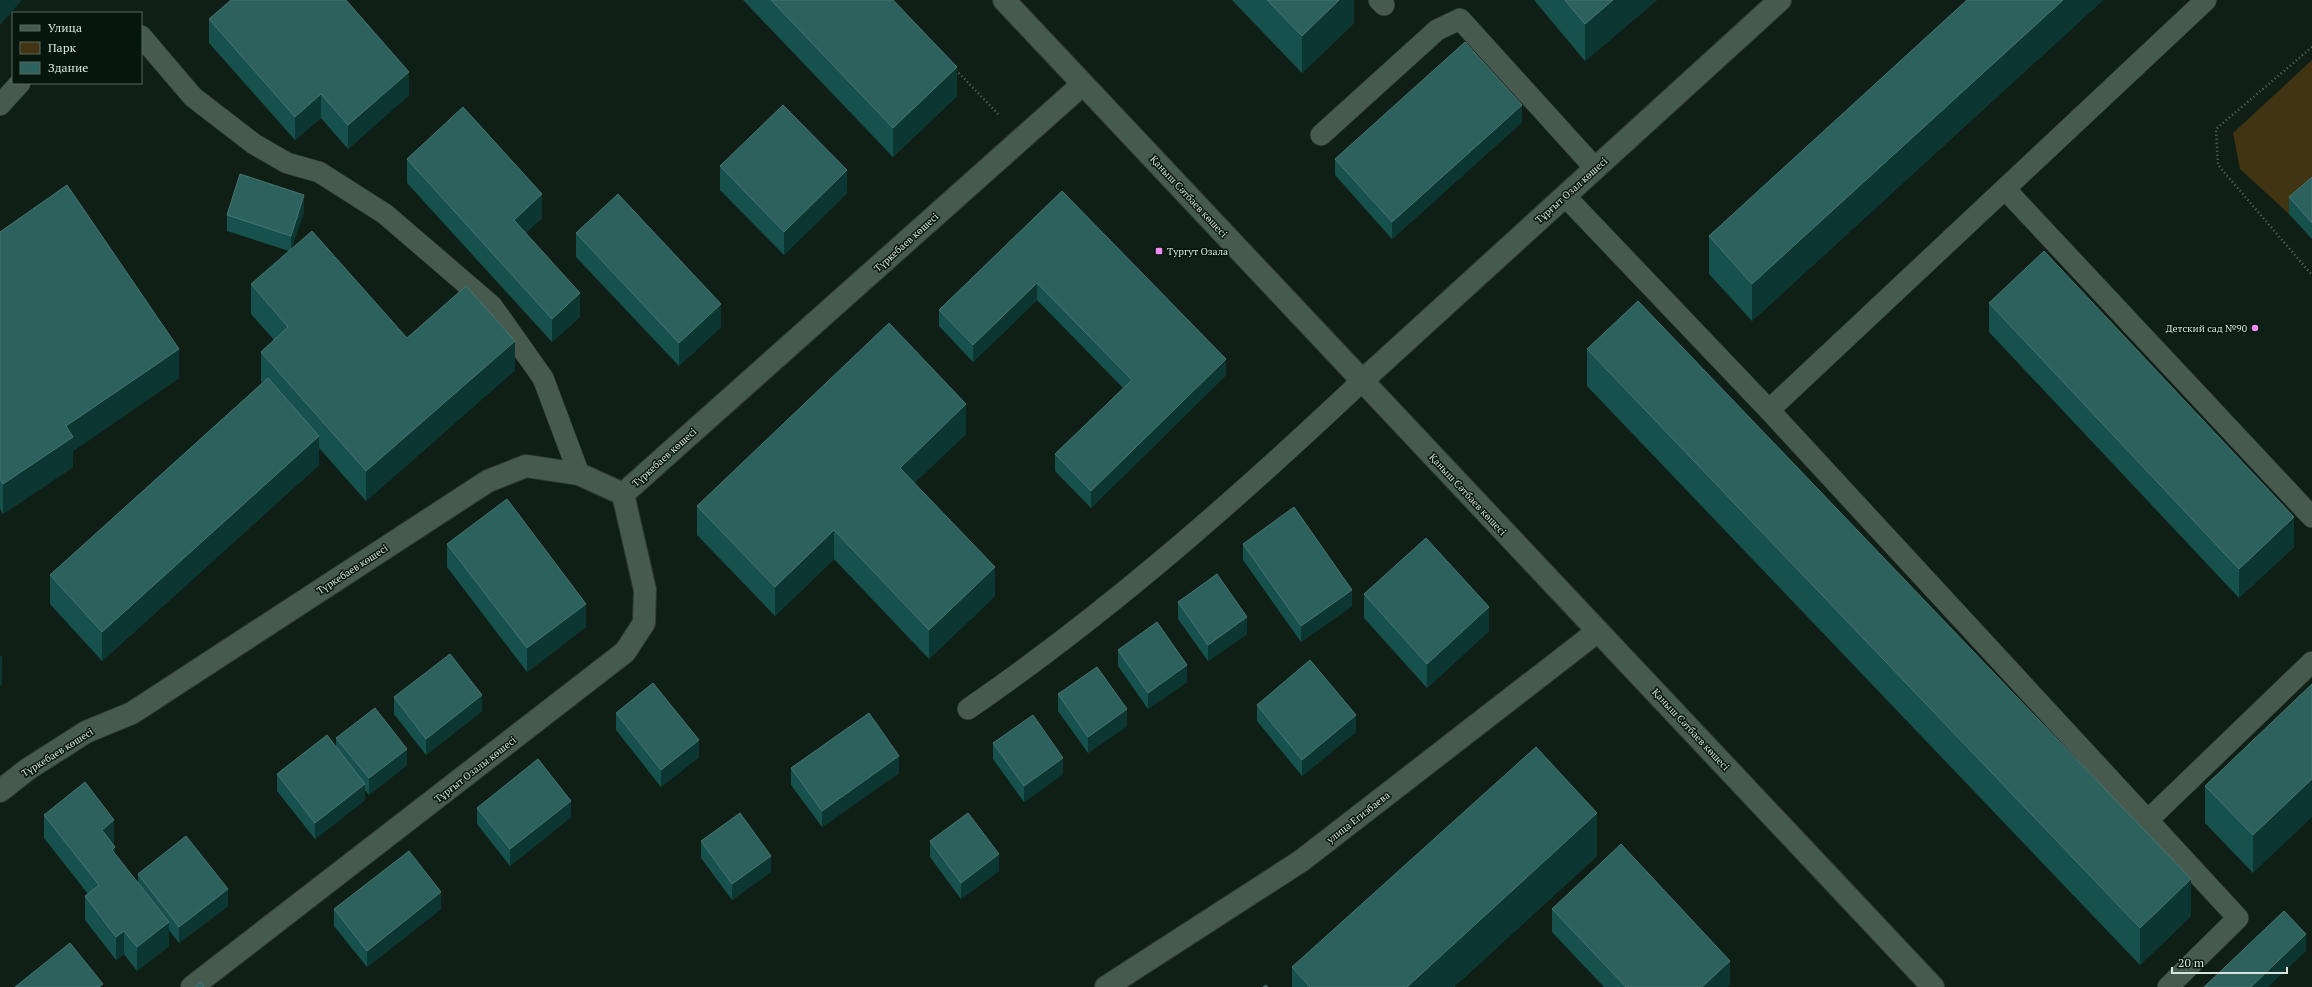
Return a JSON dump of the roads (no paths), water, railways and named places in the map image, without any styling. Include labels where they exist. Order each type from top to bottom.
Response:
[{"type":"street","name":"Қаныш Сәтбаев көшесі","points":[[1004,0],[1933,987]]},
{"type":"street","name":"Тұрғыт Озал көшесі","points":[[1362,380],[1780,0]]},
{"type":"street","name":"Түркебаев көшесі","points":[[0,791],[28,769],[86,732],[132,713],[488,481],[526,466],[579,474],[623,494],[1084,84]]},
{"type":"street","name":"Тұрғыт Озалы көшесі","points":[[192,987],[625,652],[644,623],[645,590],[623,494]]},
{"type":"street","name":"улица Егизбаева","points":[[1106,987],[1301,861],[1598,631]]},
{"type":"lane","points":[[1769,410],[2206,0]]},
{"type":"lane","points":[[1321,135],[1437,30],[1460,19],[1595,168]]},
{"type":"lane","points":[[142,37],[193,97],[254,144],[287,163],[319,172],[385,214],[492,306],[543,378],[579,474]]},
{"type":"lane","points":[[0,106],[19,84]]},
{"type":"lane","points":[[2005,189],[2312,517]]},
{"type":"lane","points":[[1565,196],[1769,410],[2238,918],[2168,987]]},
{"type":"lane","points":[[968,709],[1024,671],[1153,568],[1306,434],[1362,380]]},
{"type":"lane","points":[[2148,820],[2312,662]]},
{"type":"place","name":"Тургут Озала","points":[[1159,251]]},
{"type":"place","name":"Детский сад №90","points":[[2255,328]]}]
